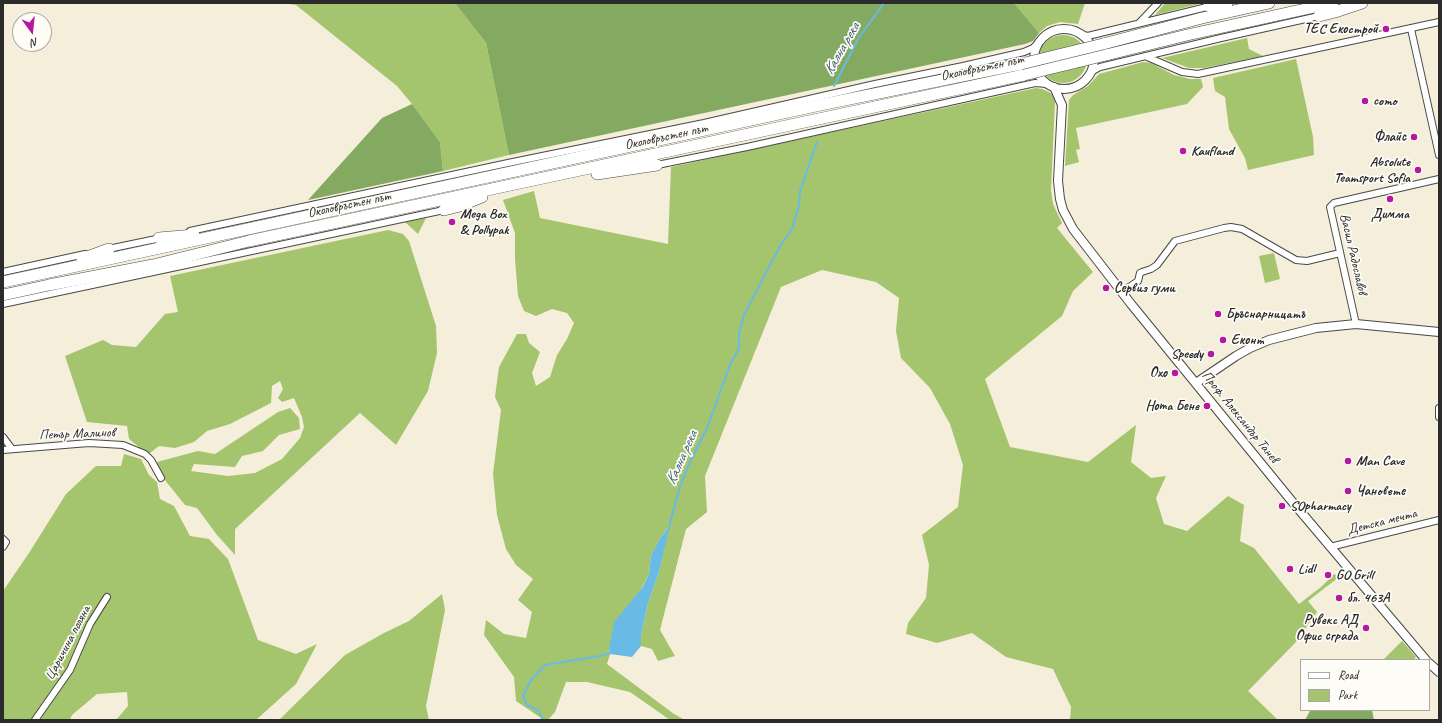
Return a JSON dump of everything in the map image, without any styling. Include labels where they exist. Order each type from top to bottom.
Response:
[{"type":"highway","points":[[1214,5],[1227,3]]},
{"type":"highway","name":"Околовръстен път","points":[[3,295],[153,265],[221,248],[510,186],[1023,69],[1103,44],[1202,18],[1269,3]]},
{"type":"highway","name":"Околовръстен път","points":[[3,282],[753,120],[1023,69],[1106,55],[1194,33],[1333,3]]},
{"type":"highway","points":[[1319,16],[1362,3]]},
{"type":"highway","points":[[722,119],[753,120]]},
{"type":"highway","points":[[645,143],[676,129]]},
{"type":"highway","points":[[558,175],[588,175],[657,165]]},
{"type":"highway","points":[[444,210],[460,206],[510,186]]},
{"type":"highway","points":[[159,238],[248,229]]},
{"type":"highway","points":[[173,268],[221,248]]},
{"type":"highway","points":[[45,273],[110,249]]},
{"type":"highway","points":[[92,277],[140,276]]},
{"type":"street","points":[[1136,24],[1140,22],[1158,3]]},
{"type":"street","points":[[1050,85],[1038,74],[1034,61],[1036,48],[1039,42],[1052,31],[1062,29],[1073,30],[1088,36],[1214,5]]},
{"type":"street","points":[[657,165],[746,147],[1035,83],[1066,89],[1072,88],[1085,80],[1092,72],[1100,67],[1319,16]]},
{"type":"street","points":[[1146,56],[1182,72],[1198,74],[1439,22]]},
{"type":"street","points":[[1411,29],[1439,155]]},
{"type":"street","points":[[1083,35],[1089,42],[1094,52],[1092,72]]},
{"type":"street","name":"Околовръстен път","points":[[3,272],[508,163],[676,129],[1024,52],[1033,48],[1039,42]]},
{"type":"street","name":"Проф. Александър Танев","points":[[1050,85],[1062,105]]},
{"type":"street","name":"Проф. Александър Танев","points":[[1072,88],[1062,105],[1058,181],[1063,210],[1073,229],[1122,292],[1330,547],[1425,659]]},
{"type":"street","name":"Васил Радославов","points":[[1356,324],[1330,208],[1332,204],[1439,179]]},
{"type":"street","name":"Околовръстен път","points":[[3,304],[444,210]]},
{"type":"street","points":[[1122,292],[1138,281],[1140,273],[1157,265],[1175,241],[1224,228],[1231,227],[1242,229],[1296,260],[1307,261],[1340,253]]},
{"type":"street","points":[[1196,383],[1236,356],[1269,340],[1316,328],[1356,324],[1439,332]]},
{"type":"street","points":[[1439,408],[1439,417]]},
{"type":"street","points":[[3,439],[12,449]]},
{"type":"street","name":"Петър Малинов","points":[[3,450],[89,443],[123,445],[145,454],[151,460],[161,478]]},
{"type":"street","name":"Детска мечта","points":[[1330,547],[1439,520]]},
{"type":"street","points":[[3,539],[6,542],[3,547]]},
{"type":"street","name":"Царичина поляна","points":[[35,720],[70,670],[90,624],[107,597]]},
{"type":"street","points":[[1430,664],[1439,672]]},
{"type":"green space","points":[[284,3],[455,3],[486,43],[509,155],[443,171],[440,142],[397,86],[296,5]]},
{"type":"green space","points":[[455,3],[1014,3],[1039,33],[1033,41],[1025,44],[509,155],[486,43]]},
{"type":"green space","points":[[1014,3],[1085,3],[1078,24],[1060,22],[1047,26],[1039,33]]},
{"type":"green space","points":[[1165,3],[1203,3],[1155,15]]},
{"type":"green space","points":[[1063,35],[1072,37],[1080,42],[1085,50],[1087,59],[1085,68],[1080,76],[1072,81],[1063,83],[1054,81],[1046,76],[1041,68],[1039,59],[1041,50],[1046,42],[1054,37]]},
{"type":"green space","points":[[1247,38],[1249,49],[1263,56],[1204,68],[1189,68],[1162,58]]},
{"type":"green space","points":[[1296,59],[1313,137],[1314,155],[1248,170],[1245,158],[1229,129],[1225,97],[1215,91],[1213,78]]},
{"type":"green space","points":[[1143,62],[1151,63],[1174,75],[1190,79],[1201,79],[1203,87],[1187,104],[1076,128],[1080,149],[1076,150],[1079,162],[1065,166],[1069,100],[1073,95],[1088,86],[1099,74]]},
{"type":"green space","points":[[1036,88],[1049,92],[1053,95],[1055,101],[1051,190],[1053,204],[1062,223],[1057,228],[1093,272],[1073,291],[1062,316],[985,379],[1010,447],[1088,462],[1136,425],[1131,462],[1151,478],[1166,476],[1156,498],[1164,524],[1187,531],[1228,496],[1244,505],[1240,541],[1254,548],[1299,604],[1321,587],[1334,574],[1339,577],[1308,601],[1317,612],[1295,643],[1248,691],[1278,720],[1070,720],[1071,707],[1053,669],[1006,657],[972,633],[937,643],[906,634],[908,623],[926,598],[929,565],[922,535],[958,507],[963,465],[950,424],[930,388],[901,358],[896,331],[899,298],[876,282],[822,270],[781,287],[705,476],[707,512],[686,529],[660,630],[675,656],[658,661],[652,649],[641,646],[641,635],[648,603],[659,572],[669,526],[651,555],[649,574],[609,649],[610,654],[607,664],[674,714],[685,720],[670,720],[630,692],[587,682],[566,682],[555,712],[548,720],[544,720],[516,701],[514,677],[484,635],[486,620],[504,634],[526,638],[532,612],[518,600],[533,579],[516,565],[506,549],[497,515],[493,474],[501,410],[495,397],[499,367],[517,334],[526,334],[529,343],[540,352],[532,373],[536,386],[550,377],[557,355],[567,339],[574,323],[567,313],[552,309],[536,316],[524,311],[518,296],[515,259],[515,233],[503,200],[534,191],[540,218],[668,244],[671,167]]},
{"type":"green space","points":[[412,104],[440,142],[443,171],[308,200],[382,118]]},
{"type":"green space","points":[[426,218],[418,234],[405,222]]},
{"type":"green space","points":[[388,230],[403,234],[409,241],[436,326],[437,353],[428,391],[396,445],[360,413],[235,529],[235,555],[217,535],[197,508],[185,505],[164,479],[157,462],[198,451],[215,454],[278,412],[290,408],[299,418],[300,429],[279,435],[263,451],[242,456],[235,467],[194,464],[191,471],[228,476],[255,473],[282,459],[300,438],[304,427],[302,417],[294,398],[282,402],[278,398],[283,389],[280,381],[272,386],[271,403],[230,424],[207,431],[194,442],[175,448],[159,446],[150,453],[140,448],[129,439],[127,426],[87,422],[65,356],[103,340],[112,345],[136,347],[165,314],[178,312],[170,276]]},
{"type":"green space","points":[[1274,253],[1280,279],[1265,283],[1259,256]]},
{"type":"green space","points":[[124,454],[141,459],[149,475],[157,482],[160,499],[174,506],[190,536],[209,539],[228,559],[258,640],[296,654],[317,644],[296,684],[256,720],[116,720],[128,706],[127,692],[97,694],[72,715],[70,720],[3,720],[3,591],[66,494],[96,466],[121,466]]},
{"type":"green space","points":[[442,594],[445,610],[426,706],[429,720],[279,720],[345,655],[409,621]]},
{"type":"green space","points":[[1402,641],[1416,657],[1414,659],[1384,659]]},
{"type":"green space","points":[[1310,711],[1372,711],[1374,720],[1305,720]]},
{"type":"water","points":[[670,525],[659,572],[648,603],[641,635],[641,646],[632,657],[610,654],[609,649],[614,622],[642,588],[649,574],[651,555]]},
{"type":"waterway","name":"Кална река","points":[[834,86],[858,39],[884,3]]},
{"type":"waterway","name":"Кална река","points":[[669,527],[680,486],[707,428],[730,365],[739,348],[739,333],[744,315],[780,246],[792,229],[799,205],[800,191],[817,142]]},
{"type":"waterway","name":"Кална река","points":[[543,720],[538,710],[527,705],[523,696],[531,680],[545,665],[611,653]]},
{"type":"place","name":"ТЕС Екострой","points":[[1386,29]]},
{"type":"place","name":"como","points":[[1365,101]]},
{"type":"place","name":"Флайс","points":[[1414,137]]},
{"type":"place","name":"Kaufland","points":[[1183,151]]},
{"type":"place","name":"Absolute Teamsport Sofia","points":[[1418,170]]},
{"type":"place","name":"Димма","points":[[1390,199]]},
{"type":"place","name":"Mega Box & Pollypak","points":[[452,222]]},
{"type":"place","name":"Сервиз гуми","points":[[1106,288]]},
{"type":"place","name":"Бръснарницатъ","points":[[1218,314]]},
{"type":"place","name":"Еконт","points":[[1223,340]]},
{"type":"place","name":"Speedy","points":[[1211,354]]},
{"type":"place","name":"Охо","points":[[1175,373]]},
{"type":"place","name":"Нота Бене","points":[[1207,406]]},
{"type":"place","name":"Man Cave","points":[[1348,461]]},
{"type":"place","name":"Чановете","points":[[1348,491]]},
{"type":"place","name":"SOpharmacy","points":[[1282,506]]},
{"type":"place","name":"Lidl","points":[[1290,569]]},
{"type":"place","name":"GO Grill","points":[[1328,575]]},
{"type":"place","name":"бл. 463А","points":[[1339,598]]},
{"type":"place","name":"Рувекс АД Офис сграда","points":[[1366,628]]}]
